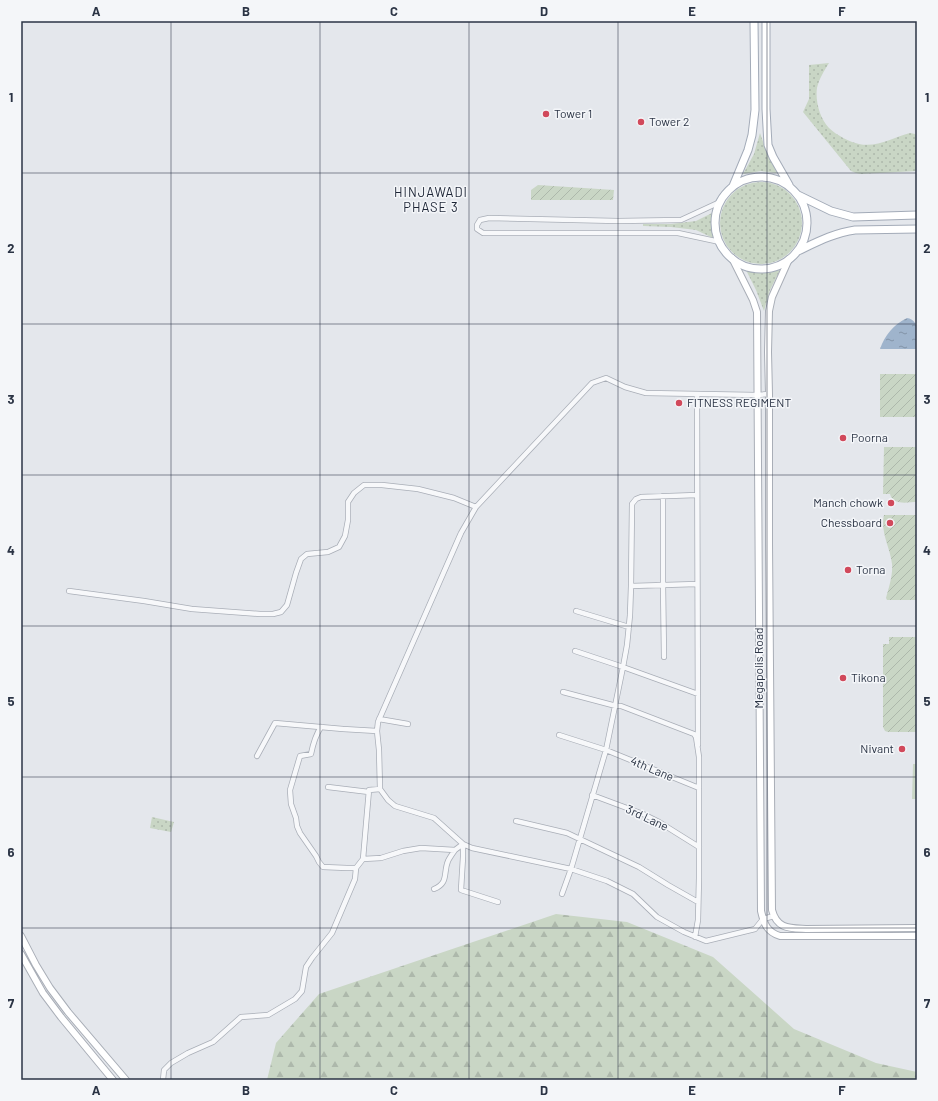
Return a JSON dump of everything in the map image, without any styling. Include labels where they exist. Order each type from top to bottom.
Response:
[{"type":"main road","points":[[733,187],[748,150],[752,135],[754,110],[754,21]]},
{"type":"main road","points":[[766,21],[766,109],[768,145],[790,187],[803,203],[806,213],[807,223],[804,238],[797,252]]},
{"type":"main road","points":[[790,187],[777,180],[762,177],[747,180],[733,187],[726,194],[720,202],[717,212],[717,233],[725,251],[732,258],[751,268],[771,268],[824,238],[846,231],[917,229]]},
{"type":"main road","points":[[797,195],[831,211],[853,217],[917,215]]},
{"type":"street","points":[[720,202],[681,220],[618,221],[490,218],[480,220],[477,225],[477,229],[483,233],[678,233],[720,242]]},
{"type":"street","name":"Megapolis Road","points":[[732,258],[753,300],[757,312],[760,903],[762,919]]},
{"type":"street","name":"Megapolis Road","points":[[774,916],[772,910],[771,878],[768,352],[769,311],[772,297],[789,259]]},
{"type":"street","points":[[769,394],[646,393],[625,387],[606,378],[592,382],[476,507],[461,533],[378,722],[377,731],[380,789],[388,800],[395,806],[434,818],[463,844],[472,848],[571,868],[607,881],[633,894],[657,917],[684,932],[706,941],[755,929],[762,919],[774,916],[776,921],[782,925],[793,928],[917,928]]},
{"type":"street","points":[[695,937],[698,920],[699,878],[696,394]]},
{"type":"street","points":[[69,591],[192,609],[260,614],[281,612],[287,605],[296,573],[302,559],[307,554],[328,552],[339,547],[345,536],[348,520],[348,502],[354,493],[364,485],[382,485],[418,489],[454,498],[476,507]]},
{"type":"street","points":[[562,894],[606,750],[624,667],[632,586],[632,504],[636,499],[641,497],[697,495]]},
{"type":"street","points":[[663,496],[662,584],[664,657]]},
{"type":"street","points":[[632,586],[697,584]]},
{"type":"street","points":[[576,611],[629,627]]},
{"type":"street","points":[[575,651],[698,694]]},
{"type":"street","points":[[563,692],[620,706],[694,734],[698,745]]},
{"type":"street","points":[[379,719],[408,724]]},
{"type":"street","points":[[257,756],[275,723],[377,731]]},
{"type":"street","points":[[320,727],[316,734],[311,754],[300,756],[290,790],[291,804],[300,833],[323,867],[356,868]]},
{"type":"street","name":"4th Lane","points":[[559,735],[606,750],[699,788]]},
{"type":"street","points":[[328,787],[369,792],[369,790],[380,789]]},
{"type":"street","points":[[163,1080],[164,1070],[171,1063],[188,1053],[213,1042],[241,1017],[268,1015],[295,999],[302,991],[306,967],[332,932],[355,879],[356,868],[363,859],[369,792]]},
{"type":"street","name":"3rd Lane","points":[[592,795],[643,814],[659,822],[699,847]]},
{"type":"street","points":[[516,821],[567,833],[639,867],[698,902]]},
{"type":"street","points":[[434,889],[440,887],[443,883],[448,861],[455,850],[463,844]]},
{"type":"street","points":[[463,844],[461,890],[498,902]]},
{"type":"street","points":[[363,859],[381,858],[403,851],[421,848],[455,850]]},
{"type":"street","points":[[762,919],[770,932],[780,936],[917,936]]},
{"type":"street","points":[[21,936],[50,988],[68,1012],[126,1080]]},
{"type":"street","points":[[21,954],[43,993],[113,1080]]},
{"type":"street","points":[[43,993],[50,988]]},
{"type":"green space","points":[[829,63],[819,81],[817,98],[819,110],[823,120],[829,128],[843,138],[855,143],[866,145],[872,145],[910,133],[915,134],[917,136],[917,171],[861,174],[851,171],[803,112],[809,99],[809,65]]},
{"type":"green space","points":[[760,133],[767,153],[777,173],[761,171],[743,174],[754,154]]},
{"type":"green space","points":[[761,182],[777,185],[790,194],[799,207],[802,223],[799,239],[790,252],[777,261],[761,264],[745,261],[732,252],[723,239],[720,223],[723,207],[732,194],[745,185]]},
{"type":"green space","points":[[538,185],[614,190],[613,200],[531,200],[531,190]]},
{"type":"green space","points":[[712,213],[711,225],[713,238],[696,230],[643,226],[643,224],[671,224],[696,221]]},
{"type":"green space","points":[[746,270],[763,273],[780,270],[770,290],[764,311],[756,290]]},
{"type":"green space","points":[[880,374],[917,374],[917,417],[880,417]]},
{"type":"green space","points":[[884,447],[917,447],[917,502],[897,502],[890,494],[883,494]]},
{"type":"green space","points":[[884,515],[917,515],[917,601],[887,600],[886,598],[892,564],[883,527]]},
{"type":"green space","points":[[889,637],[916,637],[917,639],[917,732],[888,732],[885,731],[883,727],[883,644],[889,644]]},
{"type":"green space","points":[[913,764],[917,764],[917,799],[912,799]]},
{"type":"green space","points":[[152,817],[174,822],[171,832],[150,828]]},
{"type":"green space","points":[[556,914],[627,922],[713,957],[794,1029],[876,1063],[917,1072],[917,1080],[267,1080],[276,1043],[319,994]]},
{"type":"water","points":[[907,318],[911,319],[916,326],[918,335],[917,349],[880,349],[884,339],[890,331]]},
{"type":"place","name":"Tower 1","points":[[546,114]]},
{"type":"place","name":"Tower 2","points":[[641,122]]},
{"type":"place","name":"FITNESS REGIMENT","points":[[679,403]]},
{"type":"place","name":"Poorna","points":[[843,438]]},
{"type":"place","name":"Manch chowk","points":[[891,503]]},
{"type":"place","name":"Chessboard","points":[[890,523]]},
{"type":"place","name":"Torna","points":[[848,570]]},
{"type":"place","name":"Tikona","points":[[843,678]]},
{"type":"place","name":"Nivant","points":[[902,749]]},
{"type":"district","name":"HINJAWADI PHASE 3","points":[[431,200]]}]
